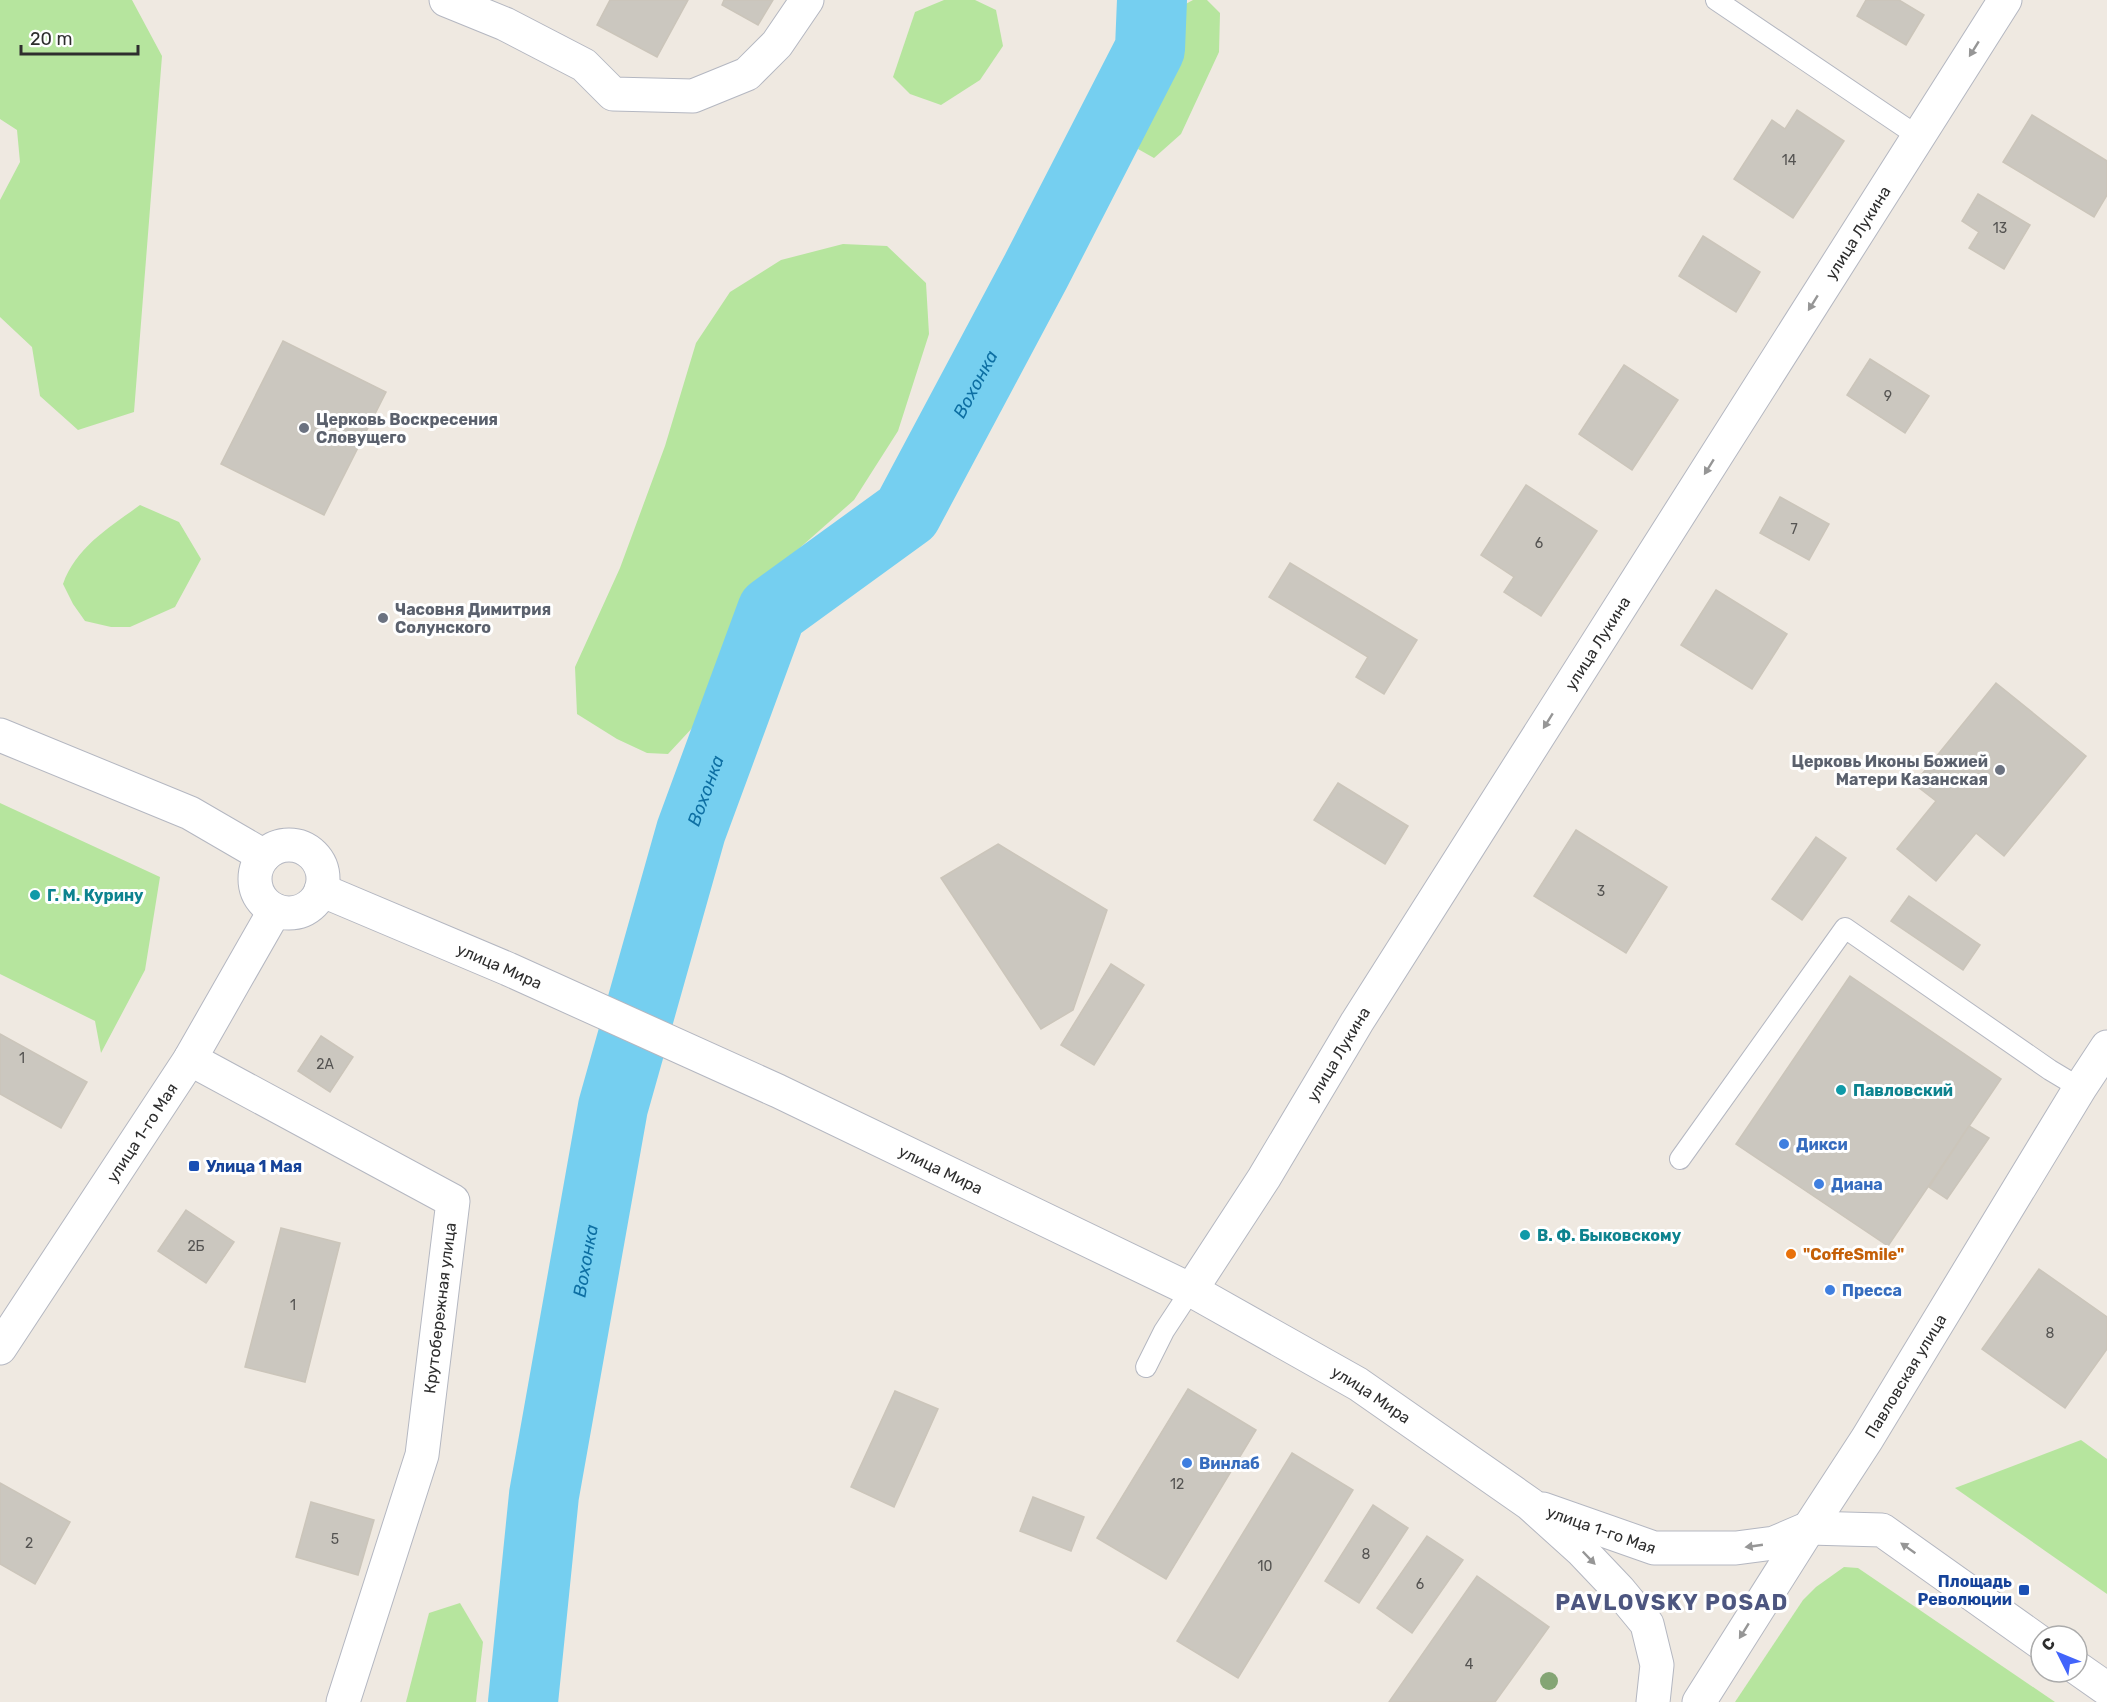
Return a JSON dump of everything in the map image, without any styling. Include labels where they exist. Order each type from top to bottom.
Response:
[{"type":"street","points":[[446,0],[505,24],[584,65],[613,94],[693,96],[747,74],[777,44],[807,0]]},
{"type":"street","name":"улица Лукина","points":[[1191,1290],[1264,1178],[1363,1012],[2006,0]]},
{"type":"street","points":[[0,735],[189,813],[264,856]]},
{"type":"street","points":[[284,845],[296,845],[307,849],[316,857],[323,878],[321,890],[316,900],[308,908],[286,913],[266,904],[260,896],[255,875],[264,856],[273,849],[284,845]]},
{"type":"street","name":"улица Мира","points":[[321,890],[508,969],[778,1091],[1191,1290],[1358,1384],[1530,1504]]},
{"type":"street","name":"улица 1-го Мая","points":[[0,1348],[190,1059],[275,910]]},
{"type":"street","name":"Павловская улица","points":[[1699,1702],[1868,1439],[2107,1047]]},
{"type":"street","name":"Крутобережная улица","points":[[190,1059],[453,1201],[422,1455],[343,1702]]},
{"type":"street","name":"улица 1-го Мая","points":[[1530,1504],[1654,1548],[1736,1548],[1774,1543],[1809,1528]]},
{"type":"street","name":"улица 1-го Мая","points":[[1530,1504],[1588,1558],[1647,1624],[1657,1665],[1653,1702]]},
{"type":"street","points":[[1809,1528],[1882,1530],[2029,1634]]},
{"type":"street","points":[[2089,1676],[2107,1689]]},
{"type":"lane","points":[[1716,0],[1919,137]]},
{"type":"lane","points":[[1680,1159],[1845,928],[2050,1070],[2080,1088]]},
{"type":"lane","points":[[1146,1367],[1164,1331],[1191,1290]]},
{"type":"green space","points":[[0,0],[132,0],[162,56],[134,412],[78,430],[40,396],[32,347],[0,317],[0,200],[20,162],[17,130],[0,119]]},
{"type":"green space","points":[[944,0],[975,0],[996,10],[1003,46],[980,80],[941,105],[910,94],[893,77],[915,12]]},
{"type":"green space","points":[[1193,0],[1207,0],[1220,13],[1219,52],[1181,134],[1154,158],[1138,149],[1182,6]]},
{"type":"green space","points":[[843,244],[887,246],[926,283],[929,334],[898,431],[854,500],[777,568],[758,588],[721,697],[668,754],[647,753],[617,739],[577,714],[575,667],[620,568],[665,446],[696,343],[730,292],[781,260]]},
{"type":"green space","points":[[140,505],[179,522],[201,559],[175,607],[130,627],[111,627],[85,621],[63,584],[69,571],[76,559],[95,539]]},
{"type":"green space","points":[[0,803],[160,877],[145,970],[101,1053],[95,1021],[0,974]]},
{"type":"green space","points":[[2081,1440],[2107,1459],[2107,1594],[1955,1488]]},
{"type":"green space","points":[[1844,1567],[1858,1568],[2055,1702],[1735,1702],[1803,1600],[1816,1587]]},
{"type":"green space","points":[[460,1603],[483,1642],[476,1702],[406,1702],[429,1613]]},
{"type":"building","points":[[610,0],[688,0],[657,57],[597,25]]},
{"type":"building","points":[[724,0],[773,0],[758,25],[722,5]]},
{"type":"building","points":[[1866,0],[1899,0],[1924,15],[1906,45],[1857,16]]},
{"type":"building","points":[[1797,110],[1844,141],[1793,218],[1734,179],[1772,120],[1785,129]]},
{"type":"building","points":[[2032,115],[2107,161],[2107,195],[2094,217],[2003,162]]},
{"type":"building","points":[[1978,194],[2030,225],[2004,269],[1969,248],[1979,232],[1962,221]]},
{"type":"building","points":[[1703,236],[1760,272],[1736,312],[1679,276]]},
{"type":"building","name":"Церковь Воскресения Словущего","points":[[283,341],[386,392],[324,515],[221,464]]},
{"type":"building","points":[[1870,359],[1929,396],[1905,433],[1847,395]]},
{"type":"building","points":[[1624,365],[1678,400],[1632,470],[1579,434]]},
{"type":"building","points":[[1526,485],[1597,531],[1541,616],[1504,592],[1514,577],[1481,555]]},
{"type":"building","points":[[1780,497],[1829,524],[1809,560],[1760,533]]},
{"type":"building","points":[[1290,563],[1417,640],[1384,694],[1356,677],[1368,657],[1269,597]]},
{"type":"building","points":[[1716,590],[1787,634],[1752,689],[1681,645]]},
{"type":"building","name":"Церковь Иконы Божией Матери Казанская","points":[[1996,683],[2086,756],[2004,856],[1976,833],[1936,881],[1897,849],[1936,801],[1914,784]]},
{"type":"building","points":[[1338,783],[1408,826],[1385,864],[1314,820]]},
{"type":"building","points":[[1576,830],[1667,887],[1626,953],[1534,896]]},
{"type":"building","points":[[1816,837],[1846,858],[1802,920],[1772,899]]},
{"type":"building","points":[[998,844],[1107,910],[1073,1010],[1041,1029],[941,878]]},
{"type":"building","points":[[1909,896],[1980,945],[1963,970],[1891,921]]},
{"type":"building","points":[[1111,964],[1144,985],[1094,1065],[1061,1045]]},
{"type":"building","points":[[1850,976],[2001,1079],[1888,1246],[1736,1144]]},
{"type":"building","points":[[0,1034],[87,1082],[61,1128],[0,1094]]},
{"type":"building","points":[[321,1036],[353,1057],[330,1092],[298,1071]]},
{"type":"building","points":[[1969,1126],[1989,1138],[1947,1199],[1929,1187]]},
{"type":"building","points":[[186,1210],[234,1242],[206,1283],[158,1251]]},
{"type":"building","points":[[281,1228],[340,1243],[305,1382],[245,1367]]},
{"type":"building","points":[[2039,1269],[2107,1317],[2107,1349],[2065,1408],[1982,1349]]},
{"type":"building","points":[[1188,1389],[1256,1430],[1166,1579],[1097,1538]]},
{"type":"building","points":[[895,1391],[938,1409],[894,1507],[851,1487]]},
{"type":"building","points":[[1292,1453],[1353,1490],[1238,1678],[1177,1641]]},
{"type":"building","points":[[0,1483],[70,1522],[35,1584],[0,1564]]},
{"type":"building","points":[[1033,1497],[1084,1517],[1071,1551],[1020,1531]]},
{"type":"building","points":[[311,1502],[374,1520],[358,1575],[296,1557]]},
{"type":"building","points":[[1373,1505],[1408,1528],[1359,1603],[1325,1581]]},
{"type":"building","points":[[1427,1536],[1463,1560],[1412,1633],[1377,1608]]},
{"type":"building","points":[[1477,1576],[1549,1627],[1495,1702],[1389,1702]]},
{"type":"waterway","name":"Вохонка","points":[[523,1702],[544,1495],[613,1107],[691,831],[772,611],[907,513],[1036,271],[1150,49],[1152,0]]},
{"type":"place","name":"Церковь Воскресения Словущего","points":[[304,428]]},
{"type":"place","name":"Часовня Димитрия Солунского","points":[[383,618]]},
{"type":"place","name":"Церковь Иконы Божией Матери Казанская","points":[[2000,770]]},
{"type":"place","name":"Г. М. Курину","points":[[35,895]]},
{"type":"place","name":"Павловский","points":[[1841,1090]]},
{"type":"place","name":"Дикси","points":[[1784,1144]]},
{"type":"place","name":"Улица 1 Мая","points":[[194,1166]]},
{"type":"place","name":"Диана","points":[[1819,1184]]},
{"type":"place","name":"В. Ф. Быковскому","points":[[1525,1235]]},
{"type":"place","name":"\"CoffeSmile\"","points":[[1791,1254]]},
{"type":"place","name":"Пресса","points":[[1830,1290]]},
{"type":"place","name":"Винлаб","points":[[1187,1463]]},
{"type":"place","name":"Площадь Революции","points":[[2024,1590]]},
{"type":"district","name":"PAVLOVSKY POSAD","points":[[1672,1602]]}]
